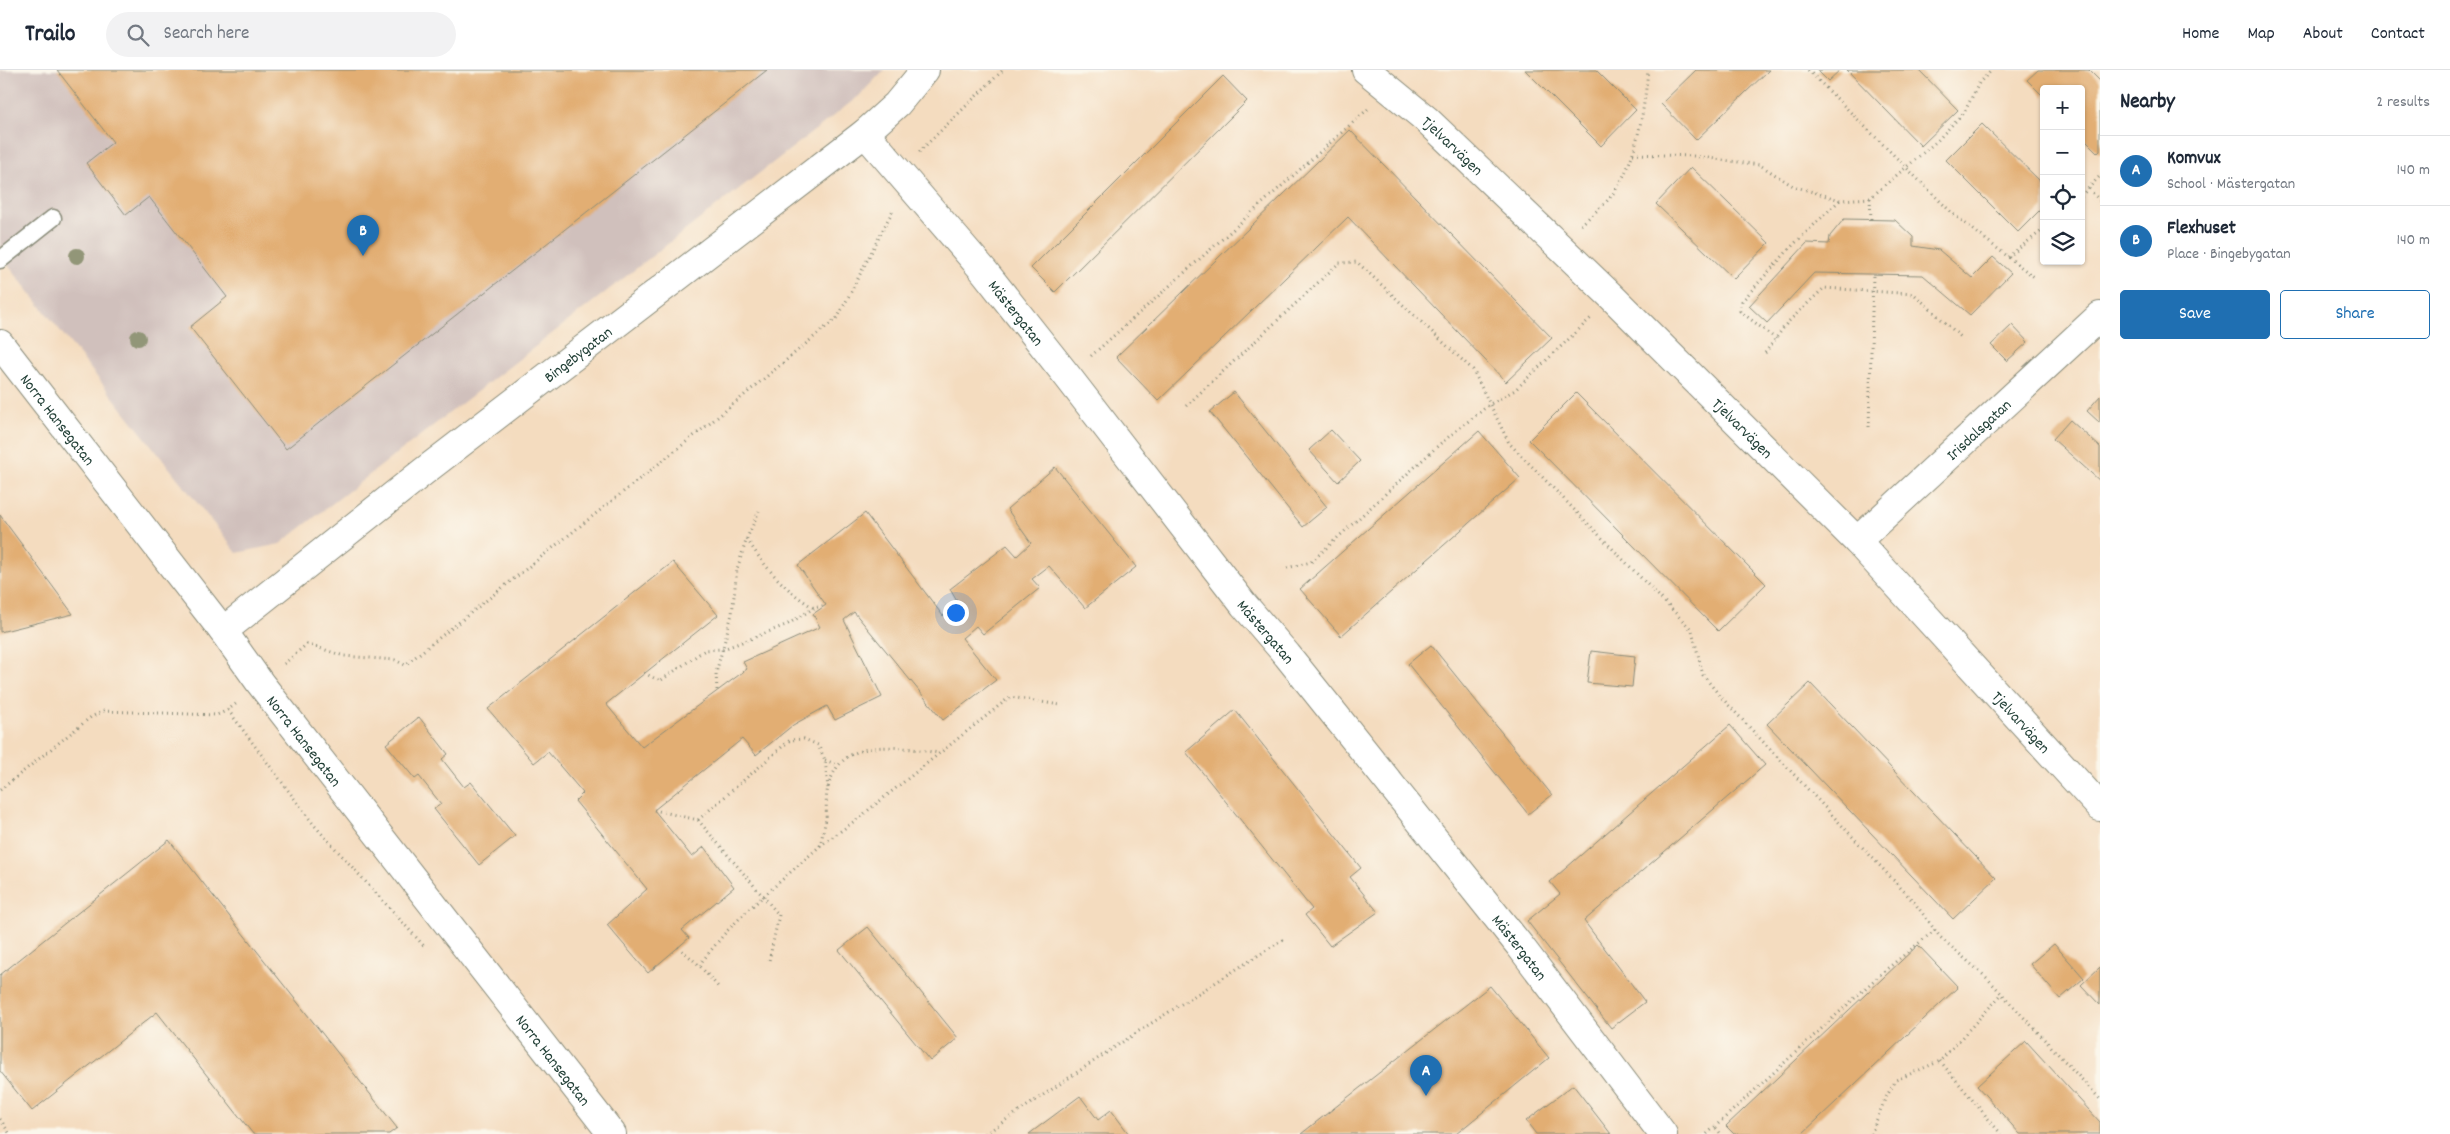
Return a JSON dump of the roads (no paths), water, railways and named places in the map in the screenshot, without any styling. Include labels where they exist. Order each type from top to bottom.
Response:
[{"type":"street","name":"Bingebygatan","points":[[223,631],[423,472],[865,132],[897,104],[925,70]]},
{"type":"street","name":"Tjelvarvägen","points":[[1366,70],[1427,120],[1612,297],[1857,541],[2100,807]]},
{"type":"street","name":"Mästergatan","points":[[865,132],[984,271],[1068,376],[1244,605],[1287,655],[1520,946],[1663,1134]]},
{"type":"street","name":"Irisdalsgatan","points":[[1857,541],[2100,316]]},
{"type":"street","name":"Norra Hansegatan","points":[[0,344],[223,631],[260,684],[612,1134]]},
{"type":"lane","points":[[0,260],[53,218]]},
{"type":"place","name":"Flexhuset","points":[[363,256]]},
{"type":"place","name":"Komvux","points":[[1426,1096]]}]
